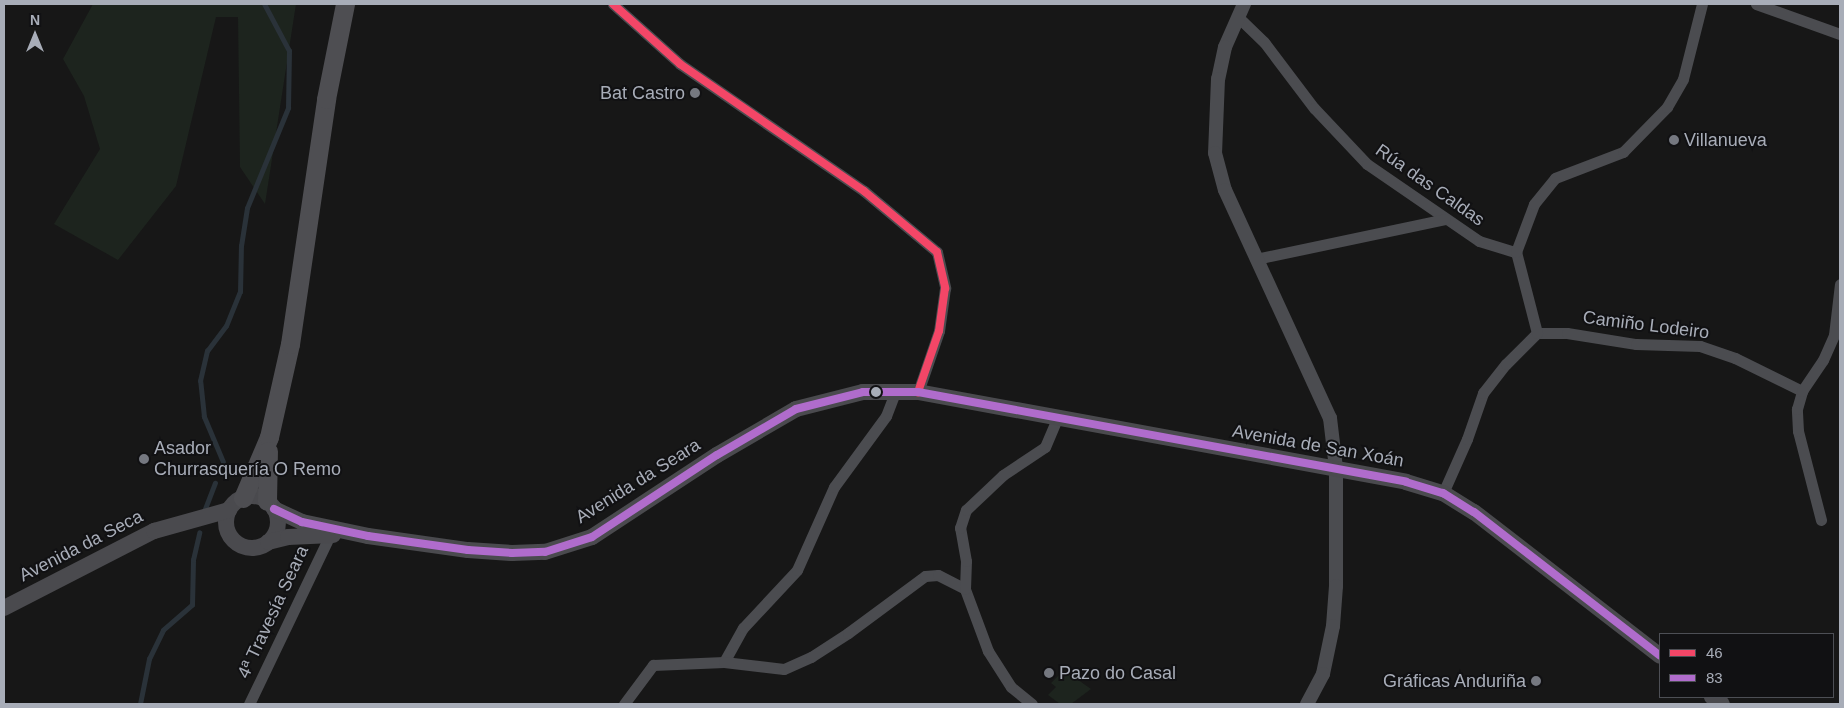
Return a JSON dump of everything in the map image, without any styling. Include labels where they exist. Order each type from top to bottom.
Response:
[{"type":"highway","points":[[236,504],[269,437],[290,344],[326,99],[345,4]]},
{"type":"highway","points":[[269,437],[270,505]]},
{"type":"main road","name":"Avenida da Seara","points":[[268,542],[288,537],[330,535],[368,536],[512,553],[557,549],[592,537],[717,455],[796,409],[853,394],[896,390],[918,392]]},
{"type":"main road","name":"Avenida de San Xoán","points":[[918,392],[1057,419],[1336,468],[1443,493],[1474,512],[1659,655]]},
{"type":"main road","points":[[178,523],[227,530],[234,541],[244,547],[257,548],[268,542],[277,530],[270,505],[255,497],[236,504],[227,530]]},
{"type":"main road","name":"Avenida da Seca","points":[[4,608],[123,546],[178,523],[236,504]]},
{"type":"main road","name":"Avenida da Seara","points":[[270,505],[302,522],[368,536]]},
{"type":"street","points":[[614,4],[680,64],[864,191],[917,232],[937,252],[942,269],[944,297],[939,331],[918,392]]},
{"type":"street","points":[[1244,4],[1224,47],[1218,78],[1215,153],[1224,190],[1330,418],[1336,468],[1336,586],[1333,626],[1323,674],[1307,704]]},
{"type":"street","points":[[1443,493],[1467,439],[1483,393],[1506,364],[1537,333],[1516,252],[1534,204],[1555,178],[1623,152],[1667,107],[1683,79],[1702,4]]},
{"type":"street","points":[[1756,4],[1840,34]]},
{"type":"street","name":"Rúa das Caldas","points":[[1237,16],[1264,42],[1314,108],[1367,164],[1479,241],[1516,252]]},
{"type":"street","points":[[1256,259],[1445,219]]},
{"type":"street","points":[[1822,520],[1798,431],[1797,409],[1802,391],[1823,360],[1834,335],[1840,284]]},
{"type":"street","name":"Camiño Lodeiro","points":[[1537,333],[1567,333],[1636,344],[1700,346],[1735,358],[1802,391]]},
{"type":"street","points":[[724,662],[743,628],[797,570],[834,487],[886,416],[896,390]]},
{"type":"street","points":[[1032,704],[1011,687],[988,651],[965,589],[966,561],[960,528],[966,510],[1004,475],[1045,448],[1057,419]]},
{"type":"street","name":"4ª Travesía Seara","points":[[249,704],[330,535]]},
{"type":"street","points":[[624,704],[653,665],[724,662],[784,668],[812,657],[925,576],[938,575],[965,589]]},
{"type":"shaded area","points":[[93,4],[296,4],[265,204],[240,167],[238,17],[216,17],[176,186],[118,260],[54,224],[100,149],[84,96],[63,59]]},
{"type":"shaded area","points":[[1064,670],[1091,689],[1071,704],[1060,704],[1048,695],[1056,687],[1051,683]]},
{"type":"waterway","points":[[223,462],[204,417],[200,381],[207,351],[226,326],[240,292],[241,246],[247,208],[288,108],[289,51],[264,4]]},
{"type":"waterway","points":[[203,514],[215,483]]},
{"type":"waterway","points":[[140,704],[149,659],[163,630],[192,605],[193,560],[199,533]]},
{"type":"transit line","name":"46","points":[[613,4],[680,64],[864,191],[937,252],[945,288],[939,331],[918,392]]},
{"type":"transit line","name":"83","points":[[274,509],[302,522],[368,536],[468,550],[512,553],[545,552],[592,537],[717,455],[796,409],[863,392],[918,392],[1406,482],[1443,493],[1474,512],[1659,655]]},
{"type":"place","name":"Bat Castro","points":[[695,93]]},
{"type":"place","name":"Villanueva","points":[[1674,140]]},
{"type":"place","name":"Asador Churrasquería O Remo","points":[[144,459]]},
{"type":"place","name":"Pazo do Casal","points":[[1049,673]]},
{"type":"place","name":"Gráficas Anduriña","points":[[1536,681]]}]
